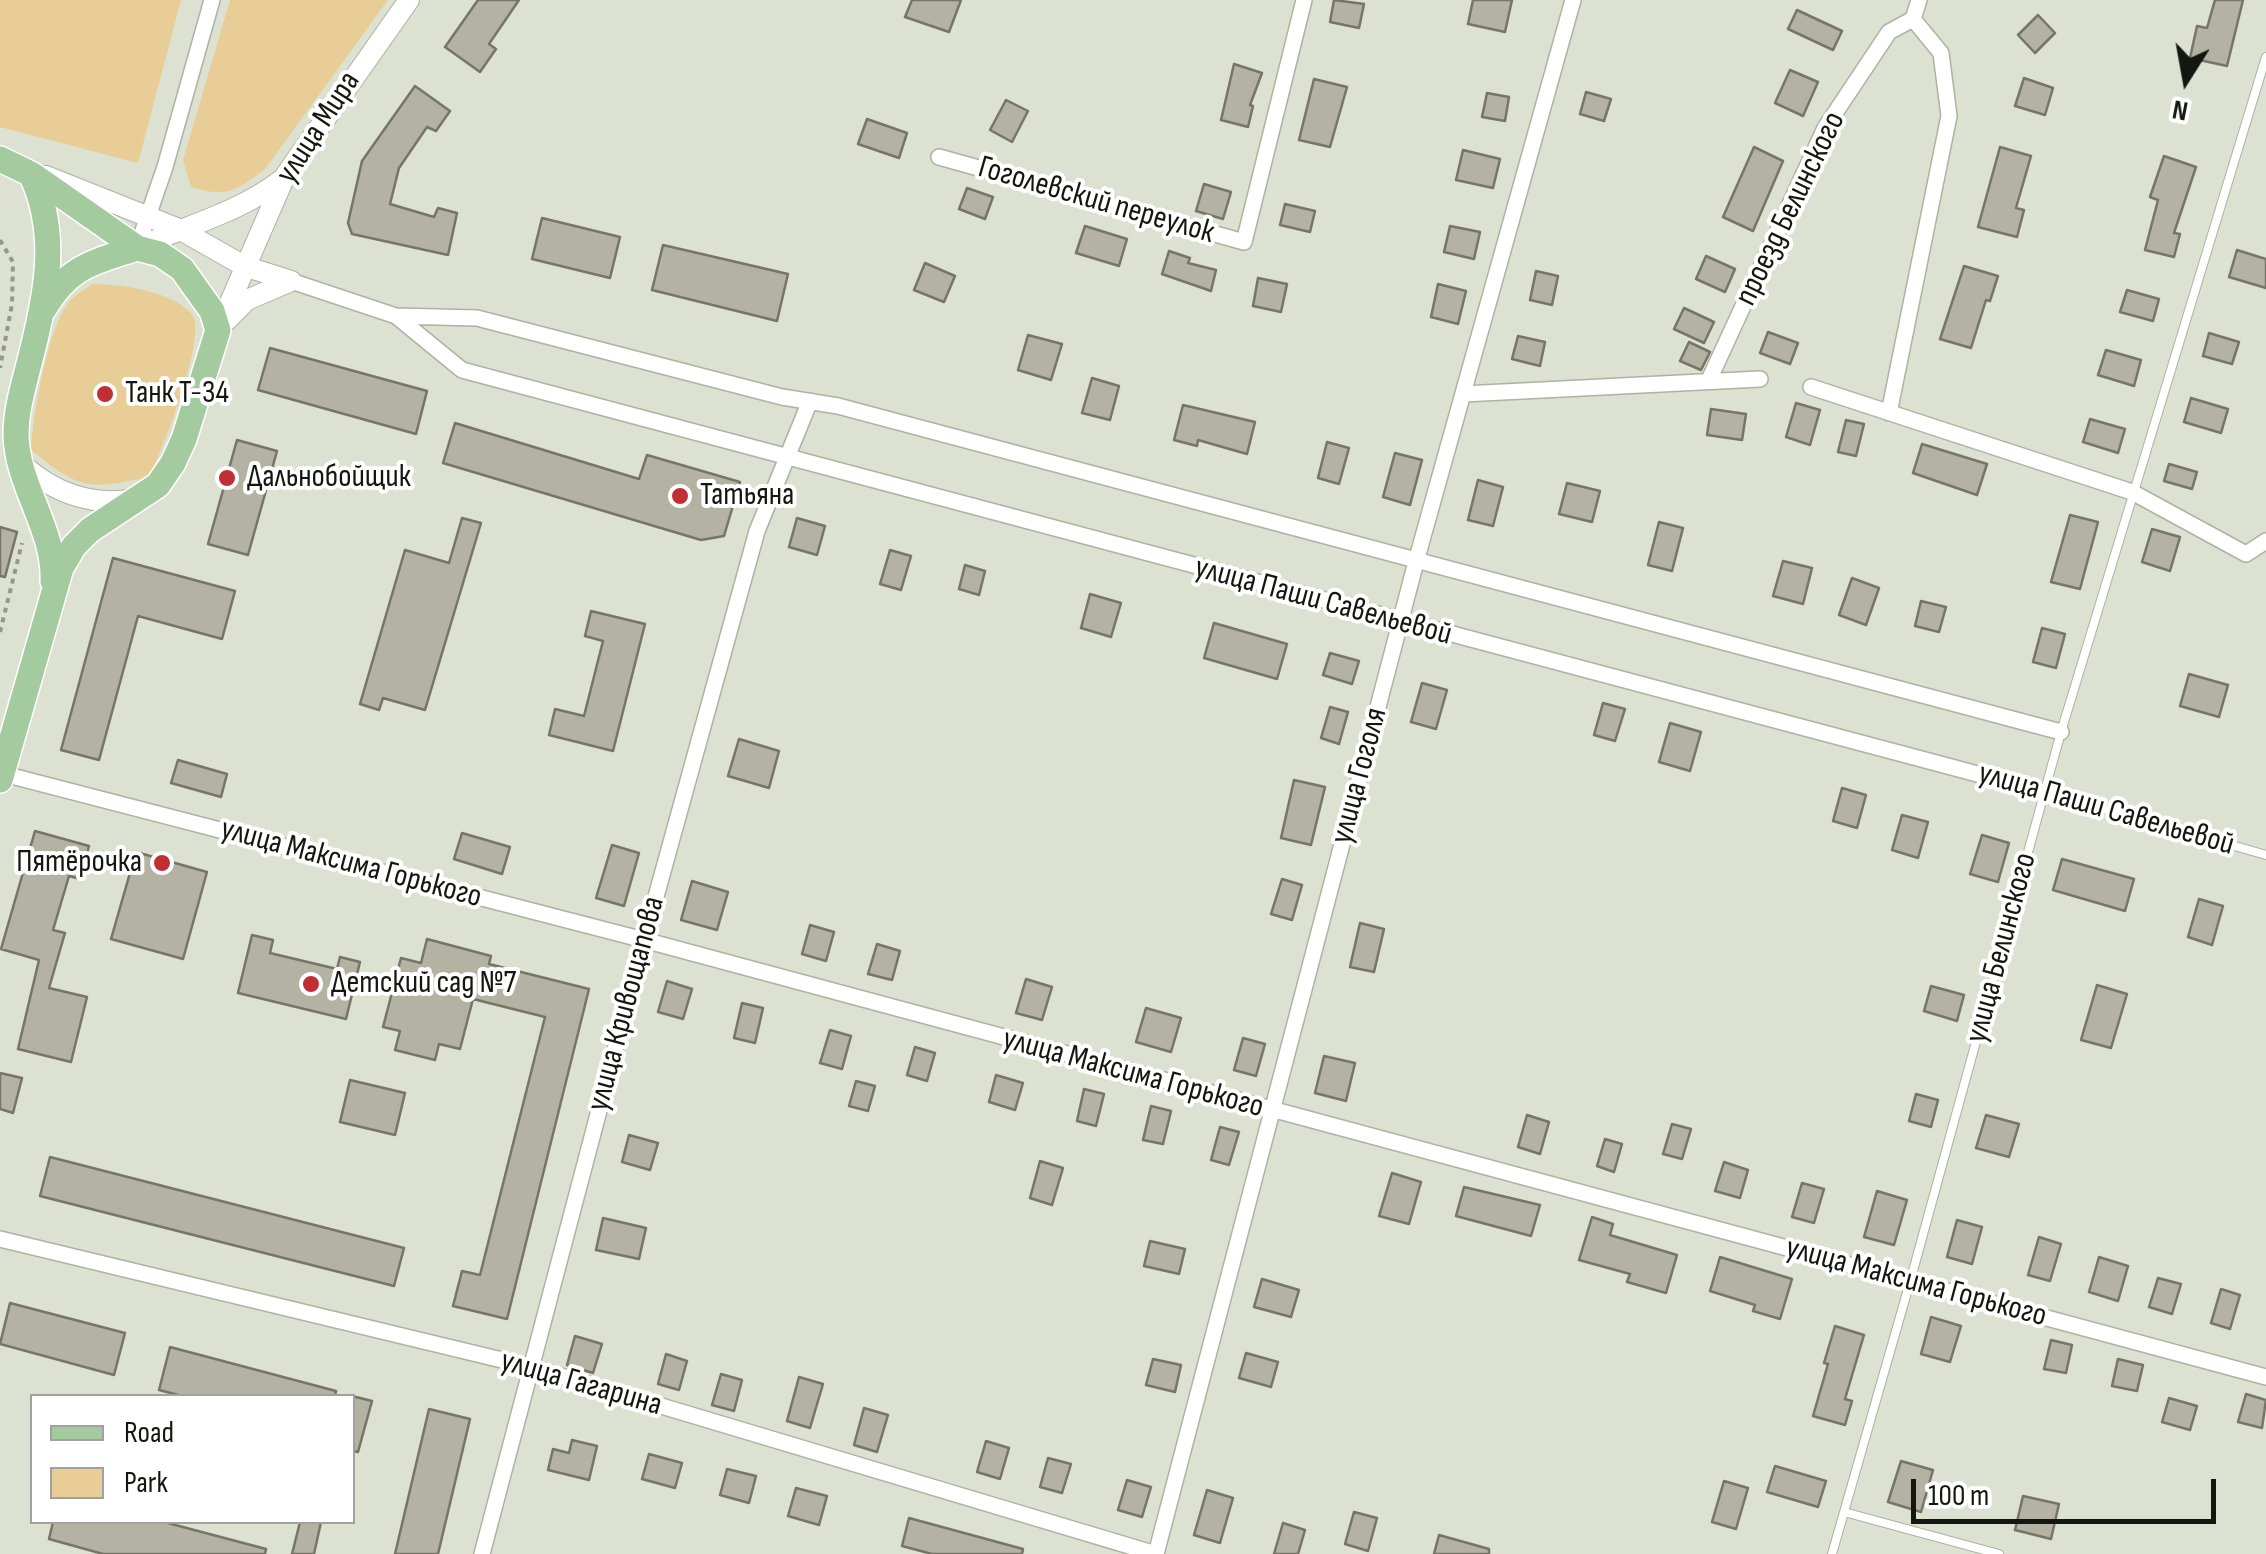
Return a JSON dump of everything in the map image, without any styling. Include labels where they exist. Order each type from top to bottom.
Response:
[{"type":"main road","points":[[1,775],[52,593],[74,546],[90,530],[158,485],[184,439],[218,330],[212,311],[182,269],[160,254],[137,248],[30,174],[3,160]]},
{"type":"main road","points":[[30,174],[42,197],[48,223],[48,264],[42,313],[16,418],[16,441],[50,541],[52,593]]},
{"type":"main road","points":[[42,313],[54,291],[79,267],[137,248]]},
{"type":"street","points":[[137,248],[165,168],[212,0]]},
{"type":"street","name":"улица Мира","points":[[218,330],[285,176],[409,0]]},
{"type":"street","name":"Гоголевский переулок","points":[[939,158],[1244,242],[1304,0]]},
{"type":"street","name":"улица Гоголя","points":[[1156,1554],[1418,558],[1573,0]]},
{"type":"street","name":"проезд Белинского","points":[[1709,380],[1825,128],[1889,32],[1912,19],[1919,0]]},
{"type":"street","points":[[1889,413],[1950,116],[1941,53],[1912,19]]},
{"type":"street","name":"улица Паши Савельевой","points":[[3,160],[179,229],[244,266],[396,316],[477,318],[838,406],[2061,732]]},
{"type":"street","points":[[137,248],[263,194],[285,176]]},
{"type":"street","points":[[218,330],[247,300],[291,281]]},
{"type":"street","name":"улица Паши Савельевой","points":[[396,316],[462,370],[2045,792]]},
{"type":"street","points":[[1463,394],[1760,379]]},
{"type":"street","points":[[1811,387],[2132,492],[2246,554],[2266,541]]},
{"type":"street","name":"улица Кривощапова","points":[[482,1554],[757,531],[810,402]]},
{"type":"street","points":[[22,464],[62,492],[120,502],[142,497]]},
{"type":"street","name":"улица Максима Горького","points":[[1,775],[644,940],[2266,1377]]},
{"type":"street","name":"улица Гагарина","points":[[0,1240],[530,1367],[1156,1554]]},
{"type":"lane","name":"улица Белинского","points":[[1832,1554],[2061,732],[2266,57]]},
{"type":"lane","name":"улица Паши Савельевой","points":[[2045,792],[2266,854]]},
{"type":"lane","points":[[1844,1512],[1999,1554]]},
{"type":"path","points":[[0,240],[13,262],[12,304],[0,368]]},
{"type":"path","points":[[0,632],[25,533]]},
{"type":"green space","points":[[0,0],[181,0],[138,163],[0,127]]},
{"type":"green space","points":[[230,0],[388,0],[265,169],[238,187],[214,192],[191,187],[183,160]]},
{"type":"green space","points":[[93,284],[158,294],[191,313],[195,324],[182,393],[149,477],[98,485],[74,480],[31,450],[38,395],[60,316],[76,295]]},
{"type":"building","points":[[478,0],[519,0],[489,44],[496,49],[480,72],[445,47]]},
{"type":"building","points":[[912,0],[961,0],[949,32],[905,17]]},
{"type":"building","points":[[1334,0],[1364,4],[1359,28],[1330,22]]},
{"type":"building","points":[[1473,0],[1512,0],[1505,32],[1468,24]]},
{"type":"building","points":[[2215,0],[2243,0],[2227,66],[2190,58],[2197,26],[2207,28]]},
{"type":"building","points":[[1797,10],[1842,31],[1833,50],[1788,29]]},
{"type":"building","points":[[2038,15],[2055,33],[2035,53],[2018,35]]},
{"type":"building","points":[[1234,64],[1262,73],[1250,105],[1253,106],[1248,127],[1221,120]]},
{"type":"building","points":[[1790,70],[1818,82],[1803,116],[1775,103]]},
{"type":"building","points":[[2024,78],[2053,88],[2045,115],[2015,106]]},
{"type":"building","points":[[1314,79],[1347,87],[1330,147],[1299,140]]},
{"type":"building","points":[[415,86],[450,111],[436,131],[427,127],[399,168],[390,204],[434,217],[438,208],[457,213],[448,255],[352,234],[348,223],[362,161]]},
{"type":"building","points":[[1586,92],[1611,99],[1604,121],[1580,114]]},
{"type":"building","points":[[1487,93],[1509,97],[1505,121],[1482,117]]},
{"type":"building","points":[[1006,100],[1028,111],[1012,142],[990,130]]},
{"type":"building","points":[[867,119],[907,133],[899,158],[858,144]]},
{"type":"building","points":[[1754,147],[1783,161],[1753,231],[1723,217]]},
{"type":"building","points":[[2000,147],[2031,156],[2016,208],[2024,210],[2017,237],[1978,227]]},
{"type":"building","points":[[1463,150],[1500,159],[1493,188],[1456,180]]},
{"type":"building","points":[[2164,156],[2196,167],[2174,233],[2180,234],[2174,257],[2145,250],[2158,200],[2150,197]]},
{"type":"building","points":[[1204,184],[1231,192],[1223,219],[1196,211]]},
{"type":"building","points":[[967,188],[993,197],[985,219],[959,209]]},
{"type":"building","points":[[1285,204],[1315,211],[1310,232],[1280,225]]},
{"type":"building","points":[[542,218],[620,237],[610,278],[532,259]]},
{"type":"building","points":[[1085,226],[1127,239],[1119,266],[1076,253]]},
{"type":"building","points":[[1450,226],[1480,232],[1474,259],[1444,252]]},
{"type":"building","points":[[663,245],[788,274],[777,321],[652,290]]},
{"type":"building","points":[[2237,250],[2266,259],[2266,288],[2229,277]]},
{"type":"building","points":[[1169,251],[1190,258],[1188,263],[1216,270],[1211,291],[1162,274]]},
{"type":"building","points":[[1706,256],[1735,269],[1725,292],[1696,279]]},
{"type":"building","points":[[925,263],[955,276],[944,302],[914,290]]},
{"type":"building","points":[[1964,266],[1998,276],[1971,348],[1940,339]]},
{"type":"building","points":[[1536,271],[1558,276],[1552,305],[1530,300]]},
{"type":"building","points":[[1258,278],[1287,284],[1281,312],[1253,306]]},
{"type":"building","points":[[1438,284],[1466,291],[1458,324],[1431,317]]},
{"type":"building","points":[[2127,290],[2159,299],[2153,321],[2120,312]]},
{"type":"building","points":[[1684,308],[1714,322],[1704,343],[1674,329]]},
{"type":"building","points":[[1768,332],[1798,343],[1790,364],[1760,353]]},
{"type":"building","points":[[2209,333],[2239,342],[2232,364],[2203,356]]},
{"type":"building","points":[[1028,335],[1062,344],[1051,380],[1018,370]]},
{"type":"building","points":[[1518,336],[1545,342],[1540,366],[1512,359]]},
{"type":"building","points":[[1689,342],[1710,352],[1701,370],[1680,361]]},
{"type":"building","points":[[270,348],[427,391],[416,434],[258,390]]},
{"type":"building","points":[[2106,350],[2141,360],[2134,386],[2098,375]]},
{"type":"building","points":[[1092,378],[1119,386],[1110,420],[1082,413]]},
{"type":"building","points":[[2191,398],[2228,409],[2221,433],[2184,422]]},
{"type":"building","points":[[1796,403],[1820,410],[1810,445],[1786,437]]},
{"type":"building","points":[[1183,405],[1255,422],[1247,454],[1198,440],[1197,446],[1174,440]]},
{"type":"building","points":[[1711,409],[1746,414],[1742,440],[1707,435]]},
{"type":"building","points":[[2090,419],[2125,429],[2118,453],[2083,442]]},
{"type":"building","points":[[1846,420],[1864,424],[1856,456],[1838,452]]},
{"type":"building","points":[[455,423],[639,479],[647,455],[740,482],[724,536],[701,540],[443,463]]},
{"type":"building","points":[[237,440],[277,451],[248,555],[208,544]]},
{"type":"building","points":[[1327,442],[1349,448],[1339,484],[1318,478]]},
{"type":"building","points":[[1922,444],[1987,464],[1977,495],[1913,473]]},
{"type":"building","points":[[1395,453],[1422,460],[1410,505],[1383,497]]},
{"type":"building","points":[[2169,464],[2197,472],[2192,489],[2164,481]]},
{"type":"building","points":[[1478,480],[1503,487],[1493,526],[1468,520]]},
{"type":"building","points":[[1567,483],[1600,491],[1592,522],[1559,514]]},
{"type":"building","points":[[2070,515],[2098,522],[2080,589],[2051,582]]},
{"type":"building","points":[[462,518],[481,523],[425,710],[383,698],[379,710],[360,704],[405,550],[449,563]]},
{"type":"building","points":[[797,518],[825,526],[817,555],[789,547]]},
{"type":"building","points":[[1659,522],[1683,528],[1672,571],[1648,565]]},
{"type":"building","points":[[0,527],[17,532],[5,577],[0,576]]},
{"type":"building","points":[[2152,529],[2180,537],[2170,571],[2142,562]]},
{"type":"building","points":[[890,550],[911,556],[901,590],[880,584]]},
{"type":"building","points":[[113,558],[235,591],[222,639],[138,616],[99,760],[61,750]]},
{"type":"building","points":[[1783,561],[1812,568],[1803,604],[1773,596]]},
{"type":"building","points":[[965,565],[985,571],[979,595],[959,589]]},
{"type":"building","points":[[1852,578],[1879,588],[1866,625],[1839,615]]},
{"type":"building","points":[[1090,594],[1121,603],[1111,637],[1081,628]]},
{"type":"building","points":[[1921,601],[1946,607],[1939,632],[1915,626]]},
{"type":"building","points":[[591,611],[645,624],[613,751],[549,735],[555,709],[584,716],[603,641],[585,636]]},
{"type":"building","points":[[1214,623],[1287,644],[1277,679],[1204,658]]},
{"type":"building","points":[[2042,628],[2065,634],[2056,668],[2033,662]]},
{"type":"building","points":[[1330,653],[1359,661],[1352,684],[1323,675]]},
{"type":"building","points":[[2189,674],[2228,685],[2219,717],[2180,706]]},
{"type":"building","points":[[1422,683],[1447,690],[1436,729],[1411,722]]},
{"type":"building","points":[[1603,703],[1625,709],[1615,741],[1594,735]]},
{"type":"building","points":[[1330,707],[1348,712],[1339,744],[1321,738]]},
{"type":"building","points":[[1670,723],[1701,732],[1690,771],[1659,762]]},
{"type":"building","points":[[739,739],[779,751],[769,788],[728,776]]},
{"type":"building","points":[[178,760],[227,774],[221,797],[171,783]]},
{"type":"building","points":[[1294,780],[1325,787],[1311,845],[1281,838]]},
{"type":"building","points":[[1842,788],[1866,795],[1857,828],[1833,821]]},
{"type":"building","points":[[1902,815],[1928,822],[1918,858],[1892,850]]},
{"type":"building","points":[[35,831],[89,846],[80,879],[69,876],[53,930],[65,933],[49,988],[87,997],[71,1062],[18,1049],[39,960],[1,949]]},
{"type":"building","points":[[462,833],[510,847],[502,874],[454,859]]},
{"type":"building","points":[[1982,835],[2009,843],[1998,882],[1970,874]]},
{"type":"building","points":[[612,845],[639,853],[624,906],[596,898]]},
{"type":"building","points":[[136,852],[207,872],[183,959],[111,939]]},
{"type":"building","points":[[2062,859],[2134,879],[2125,911],[2053,890]]},
{"type":"building","points":[[1282,879],[1302,885],[1292,920],[1271,914]]},
{"type":"building","points":[[692,881],[728,892],[717,930],[681,920]]},
{"type":"building","points":[[2199,899],[2223,906],[2212,945],[2188,937]]},
{"type":"building","points":[[1360,923],[1384,929],[1374,972],[1350,967]]},
{"type":"building","points":[[810,925],[834,932],[826,961],[802,954]]},
{"type":"building","points":[[252,935],[273,940],[270,953],[337,969],[340,957],[360,962],[346,1019],[238,993]]},
{"type":"building","points":[[427,939],[491,956],[489,964],[589,989],[507,1319],[453,1306],[462,1271],[480,1275],[545,1017],[473,999],[460,1049],[439,1044],[435,1060],[395,1050],[400,1031],[383,1027],[401,958],[421,963]]},
{"type":"building","points":[[877,944],[900,951],[892,980],[868,974]]},
{"type":"building","points":[[1026,979],[1052,987],[1042,1020],[1016,1013]]},
{"type":"building","points":[[667,981],[692,989],[683,1019],[658,1012]]},
{"type":"building","points":[[2097,985],[2127,994],[2111,1048],[2081,1040]]},
{"type":"building","points":[[1931,986],[1964,995],[1957,1021],[1924,1011]]},
{"type":"building","points":[[742,1003],[763,1008],[755,1043],[734,1038]]},
{"type":"building","points":[[1146,1008],[1181,1018],[1171,1052],[1136,1042]]},
{"type":"building","points":[[830,1030],[851,1036],[842,1069],[820,1063]]},
{"type":"building","points":[[1243,1038],[1265,1044],[1256,1076],[1234,1070]]},
{"type":"building","points":[[915,1047],[935,1053],[927,1081],[907,1075]]},
{"type":"building","points":[[1324,1056],[1355,1063],[1346,1101],[1315,1093]]},
{"type":"building","points":[[0,1073],[22,1078],[13,1113],[0,1109]]},
{"type":"building","points":[[996,1075],[1023,1083],[1015,1110],[989,1102]]},
{"type":"building","points":[[350,1080],[405,1093],[395,1135],[340,1122]]},
{"type":"building","points":[[856,1081],[875,1086],[868,1111],[849,1106]]},
{"type":"building","points":[[1084,1089],[1104,1094],[1096,1126],[1077,1121]]},
{"type":"building","points":[[1916,1094],[1938,1100],[1931,1127],[1909,1121]]},
{"type":"building","points":[[1151,1106],[1171,1111],[1163,1144],[1143,1140]]},
{"type":"building","points":[[1527,1115],[1549,1122],[1540,1154],[1518,1147]]},
{"type":"building","points":[[1986,1115],[2019,1124],[2009,1157],[1976,1148]]},
{"type":"building","points":[[1672,1124],[1691,1129],[1682,1159],[1663,1154]]},
{"type":"building","points":[[1220,1127],[1239,1132],[1229,1165],[1211,1160]]},
{"type":"building","points":[[629,1135],[658,1143],[650,1170],[622,1162]]},
{"type":"building","points":[[1605,1139],[1622,1144],[1614,1172],[1597,1166]]},
{"type":"building","points":[[50,1157],[404,1248],[394,1286],[40,1196]]},
{"type":"building","points":[[1040,1161],[1063,1168],[1052,1205],[1030,1198]]},
{"type":"building","points":[[1724,1162],[1748,1170],[1740,1198],[1715,1191]]},
{"type":"building","points":[[1392,1173],[1421,1182],[1409,1224],[1379,1216]]},
{"type":"building","points":[[1802,1183],[1824,1189],[1814,1223],[1792,1217]]},
{"type":"building","points":[[1464,1187],[1540,1205],[1531,1236],[1456,1216]]},
{"type":"building","points":[[1877,1191],[1907,1200],[1894,1245],[1864,1237]]},
{"type":"building","points":[[1592,1217],[1613,1224],[1610,1235],[1677,1255],[1666,1293],[1627,1282],[1630,1274],[1579,1260]]},
{"type":"building","points":[[603,1218],[646,1228],[639,1259],[596,1250]]},
{"type":"building","points":[[1957,1220],[1982,1227],[1972,1264],[1947,1257]]},
{"type":"building","points":[[2039,1237],[2061,1244],[2050,1281],[2028,1275]]},
{"type":"building","points":[[1150,1241],[1185,1249],[1179,1274],[1144,1266]]},
{"type":"building","points":[[1720,1257],[1792,1279],[1780,1319],[1753,1311],[1755,1305],[1710,1291]]},
{"type":"building","points":[[2099,1257],[2128,1266],[2118,1301],[2089,1292]]},
{"type":"building","points":[[2158,1278],[2181,1284],[2172,1314],[2149,1307]]},
{"type":"building","points":[[1262,1279],[1299,1290],[1291,1317],[1254,1307]]},
{"type":"building","points":[[2221,1289],[2240,1295],[2230,1329],[2211,1323]]},
{"type":"building","points":[[10,1303],[125,1333],[114,1375],[0,1344]]},
{"type":"building","points":[[1931,1317],[1961,1326],[1950,1362],[1921,1354]]},
{"type":"building","points":[[1835,1326],[1864,1335],[1845,1399],[1852,1401],[1845,1425],[1813,1416]]},
{"type":"building","points":[[575,1336],[602,1344],[593,1373],[567,1365]]},
{"type":"building","points":[[2051,1340],[2072,1345],[2066,1373],[2044,1369]]},
{"type":"building","points":[[170,1347],[336,1391],[174,1394],[159,1390]]},
{"type":"building","points":[[1246,1353],[1278,1362],[1271,1387],[1239,1378]]},
{"type":"building","points":[[666,1354],[687,1361],[679,1390],[658,1384]]},
{"type":"building","points":[[1153,1359],[1181,1365],[1175,1392],[1146,1385]]},
{"type":"building","points":[[2118,1359],[2143,1365],[2137,1391],[2112,1386]]},
{"type":"building","points":[[721,1374],[742,1380],[734,1411],[712,1405]]},
{"type":"building","points":[[799,1377],[823,1384],[810,1428],[787,1421]]},
{"type":"building","points":[[2246,1394],[2266,1400],[2262,1428],[2238,1422]]},
{"type":"building","points":[[355,1397],[372,1401],[358,1452],[355,1452]]},
{"type":"building","points":[[2169,1398],[2197,1406],[2190,1430],[2162,1422]]},
{"type":"building","points":[[864,1408],[888,1415],[877,1452],[854,1445]]},
{"type":"building","points":[[429,1409],[470,1419],[438,1554],[395,1554]]},
{"type":"building","points":[[572,1440],[597,1446],[589,1480],[548,1470],[553,1449],[569,1453]]},
{"type":"building","points":[[986,1441],[1009,1448],[1000,1479],[977,1472]]},
{"type":"building","points":[[649,1454],[682,1463],[675,1488],[642,1479]]},
{"type":"building","points":[[1048,1458],[1071,1464],[1062,1493],[1040,1487]]},
{"type":"building","points":[[1901,1461],[1933,1470],[1921,1512],[1888,1502]]},
{"type":"building","points":[[1775,1466],[1826,1481],[1818,1507],[1767,1492]]},
{"type":"building","points":[[727,1469],[756,1476],[749,1503],[720,1495]]},
{"type":"building","points":[[1127,1480],[1151,1487],[1142,1517],[1118,1510]]},
{"type":"building","points":[[1724,1481],[1748,1488],[1736,1529],[1712,1522]]},
{"type":"building","points":[[796,1488],[827,1496],[819,1525],[788,1516]]},
{"type":"building","points":[[1207,1490],[1233,1498],[1220,1543],[1194,1535]]},
{"type":"building","points":[[2023,1496],[2059,1504],[2051,1539],[2015,1530]]},
{"type":"building","points":[[1354,1512],[1377,1518],[1368,1551],[1345,1544]]},
{"type":"building","points":[[909,1518],[1023,1549],[1022,1554],[932,1554],[902,1546]]},
{"type":"building","points":[[1283,1523],[1305,1530],[1298,1554],[1274,1554]]},
{"type":"building","points":[[53,1524],[172,1524],[266,1549],[265,1554],[103,1554],[49,1539]]},
{"type":"building","points":[[300,1524],[321,1524],[314,1554],[292,1554]]},
{"type":"building","points":[[1439,1535],[1489,1549],[1489,1554],[1434,1554]]},
{"type":"place","name":"Танк Т-34","points":[[105,394]]},
{"type":"place","name":"Дальнобойщик","points":[[227,478]]},
{"type":"place","name":"Татьяна","points":[[680,496]]},
{"type":"place","name":"Пятёрочка","points":[[162,863]]},
{"type":"place","name":"Детский сад №7","points":[[311,984]]}]
